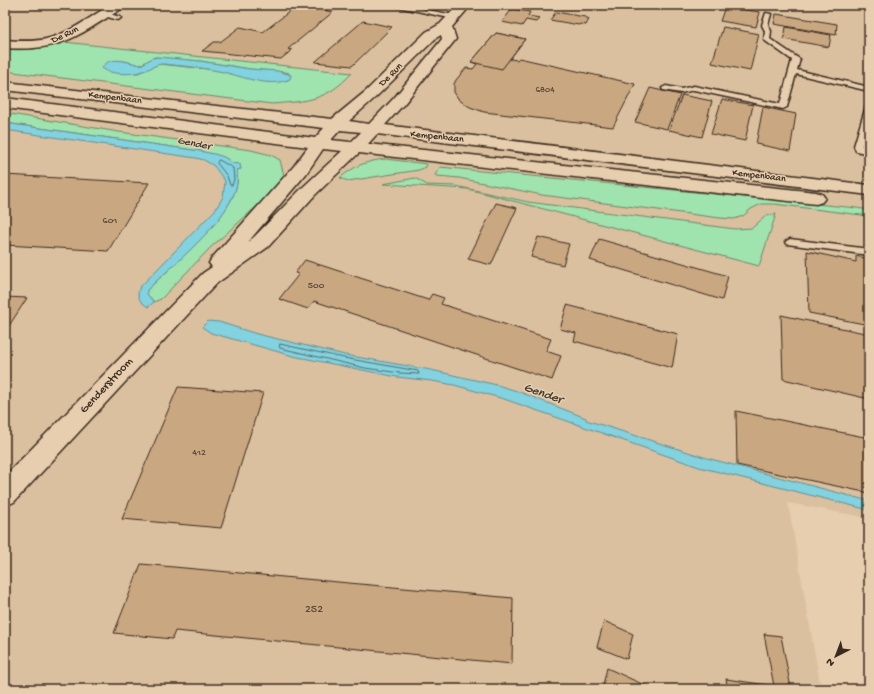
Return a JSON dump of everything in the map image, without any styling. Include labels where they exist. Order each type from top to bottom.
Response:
[{"type":"main road","name":"De Run","points":[[319,143],[336,124],[371,94],[431,35],[450,22],[465,5]]},
{"type":"main road","name":"De Run","points":[[5,44],[21,46],[49,43],[66,36],[103,14],[118,12]]},
{"type":"main road","name":"De Run","points":[[372,129],[399,101],[449,39],[450,22]]},
{"type":"main road","name":"Kempenbaan","points":[[5,86],[336,124],[869,190]]},
{"type":"main road","name":"Kempenbaan","points":[[5,103],[356,148],[869,204]]},
{"type":"main road","name":"Genderstroom","points":[[5,494],[210,278],[261,242],[308,191],[356,148],[372,129]]},
{"type":"main road","name":"Genderstroom","points":[[210,278],[222,258],[300,170],[319,143]]},
{"type":"lane","points":[[392,5],[450,22]]},
{"type":"lane","points":[[666,88],[681,91],[694,88],[783,107],[796,60],[766,40],[768,31],[765,25],[768,14]]},
{"type":"lane","points":[[792,71],[869,89]]},
{"type":"lane","points":[[869,108],[858,146],[860,149],[869,152]]},
{"type":"lane","points":[[790,242],[869,252]]},
{"type":"shaded area","points":[[5,5],[869,5],[869,518],[788,503],[821,689],[5,689]]},
{"type":"green space","points":[[64,42],[352,73],[334,89],[316,98],[296,102],[272,104],[5,71],[5,49],[35,49]],"holes":[[[155,57],[200,61],[250,69],[285,72],[289,73],[288,80],[269,82],[217,70],[159,64],[138,73],[107,71],[113,61],[124,61],[140,65]]]},
{"type":"green space","points":[[5,113],[119,132],[251,150],[271,155],[280,160],[284,176],[273,192],[211,247],[161,299],[154,302],[146,293],[147,290],[198,242],[222,214],[231,201],[236,188],[237,169],[241,169],[225,158],[200,151],[5,123]]},
{"type":"green space","points":[[385,159],[427,164],[426,167],[419,170],[348,181],[340,178],[350,170],[361,165],[372,161]]},
{"type":"green space","points":[[440,167],[857,208],[869,210],[869,216],[774,204],[761,204],[751,209],[743,216],[734,219],[720,218],[542,195],[459,178],[437,176],[435,175]]},
{"type":"green space","points":[[415,178],[427,185],[456,186],[528,202],[735,229],[752,228],[767,215],[776,214],[759,266],[468,189],[383,184]]},
{"type":"water","points":[[158,57],[200,61],[250,69],[278,71],[291,75],[290,79],[273,83],[211,70],[163,64],[128,74],[110,72],[102,68],[105,64],[115,60],[141,65],[152,58]]},
{"type":"water","points":[[5,123],[200,151],[221,156],[232,163],[240,164],[241,169],[237,170],[236,188],[222,215],[211,229],[184,256],[147,290],[147,294],[154,302],[148,307],[138,296],[140,287],[215,210],[223,197],[225,181],[214,166],[204,160],[196,158],[5,130]]},
{"type":"water","points":[[208,321],[219,322],[257,334],[345,355],[431,370],[497,385],[517,391],[586,418],[586,420],[707,458],[869,501],[869,510],[699,467],[504,399],[454,385],[397,377],[293,356],[211,333],[202,327]]},
{"type":"building","points":[[298,5],[333,12],[288,49],[292,50],[281,59],[202,51],[214,42],[220,42],[240,27],[263,32]]},
{"type":"building","points":[[725,7],[760,12],[756,27],[720,21]]},
{"type":"building","points":[[512,9],[530,12],[528,16],[540,18],[536,22],[526,20],[522,26],[502,22]]},
{"type":"building","points":[[556,12],[589,19],[586,25],[550,20]]},
{"type":"building","points":[[776,14],[837,24],[836,35],[774,24]]},
{"type":"building","points":[[363,21],[392,27],[352,66],[315,62]]},
{"type":"building","points":[[723,27],[759,34],[750,71],[712,63]]},
{"type":"building","points":[[786,27],[831,35],[829,47],[784,39]]},
{"type":"building","points":[[496,33],[525,39],[510,59],[517,60],[519,58],[635,84],[613,127],[484,112],[470,107],[459,100],[454,92],[454,84],[456,80],[466,68],[473,69],[477,64],[471,62]]},
{"type":"building","points":[[496,33],[525,39],[502,69],[471,62]]},
{"type":"building","points":[[650,88],[680,95],[667,129],[635,122]]},
{"type":"building","points":[[682,95],[712,101],[702,137],[669,130]]},
{"type":"building","points":[[722,99],[753,105],[745,141],[711,134]]},
{"type":"building","points":[[763,107],[796,114],[790,151],[756,144]]},
{"type":"building","points":[[5,175],[149,183],[108,251],[5,245]]},
{"type":"building","points":[[496,203],[517,208],[491,265],[468,259]]},
{"type":"building","points":[[538,237],[569,244],[563,265],[531,257]]},
{"type":"building","points":[[599,239],[728,276],[722,300],[590,260]]},
{"type":"building","points":[[807,251],[856,262],[856,256],[869,259],[869,325],[809,313]]},
{"type":"building","points":[[305,260],[428,300],[432,294],[444,298],[441,304],[551,339],[546,351],[561,356],[552,380],[314,301],[308,309],[279,299],[299,274],[295,273]]},
{"type":"building","points":[[5,297],[27,298],[5,332]]},
{"type":"building","points":[[567,305],[678,334],[672,368],[574,341],[576,333],[560,329]]},
{"type":"building","points":[[781,315],[869,334],[869,399],[783,379]]},
{"type":"building","points":[[178,387],[263,393],[221,528],[122,519]]},
{"type":"building","points":[[736,411],[869,438],[869,493],[737,465]]},
{"type":"building","points":[[141,564],[513,598],[512,664],[175,631],[172,639],[114,633]]},
{"type":"building","points":[[604,621],[633,634],[627,659],[597,647]]},
{"type":"building","points":[[764,634],[781,636],[791,688],[796,689],[728,689],[726,679],[774,686]]},
{"type":"building","points":[[607,668],[653,689],[602,689]]},
{"type":"water label","name":"Gender","points":[[194,144]]},
{"type":"water label","name":"Gender","points":[[543,394]]}]
